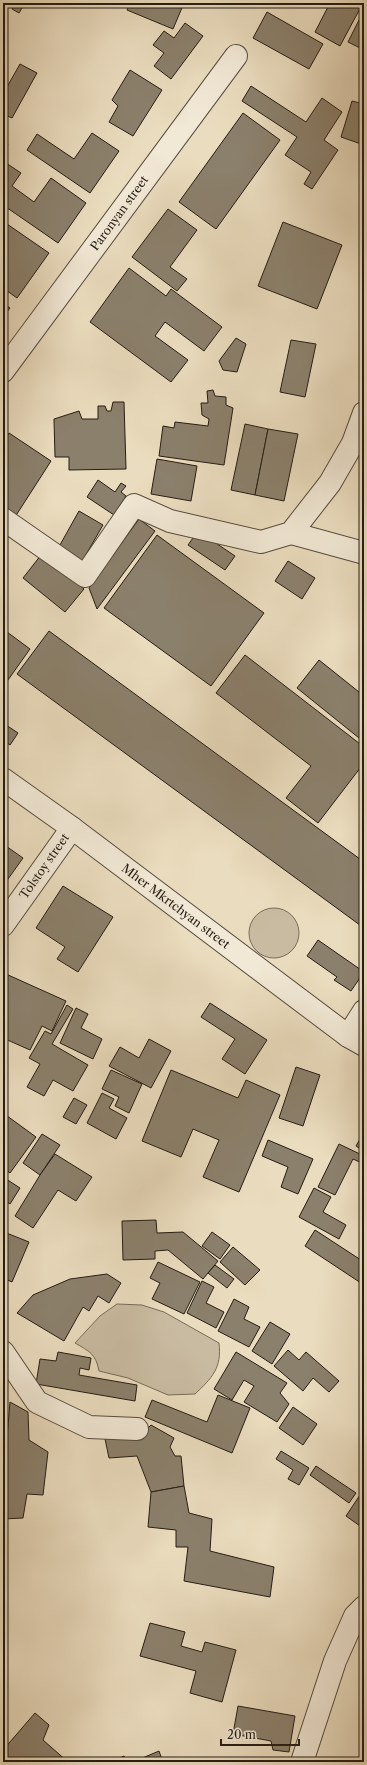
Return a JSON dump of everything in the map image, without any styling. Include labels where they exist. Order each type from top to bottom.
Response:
[{"type":"street","name":"Paronyan street","points":[[3,371],[236,56]]},
{"type":"street","points":[[291,533],[330,483],[353,443],[364,413]]},
{"type":"street","points":[[3,519],[84,576],[134,505],[170,521],[261,542],[291,533],[364,553]]},
{"type":"street","name":"Mher Mkrtchyan street","points":[[3,779],[72,828],[356,1041]]},
{"type":"street","name":"Tolstoy street","points":[[3,925],[72,828]]},
{"type":"street","points":[[356,1041],[364,1010]]},
{"type":"street","points":[[3,1352],[37,1402],[89,1427],[137,1429]]},
{"type":"street","points":[[302,1762],[335,1661],[355,1616],[364,1607]]},
{"type":"shaded area","points":[[269,908],[279,908],[292,915],[299,928],[299,938],[292,951],[279,958],[269,958],[260,954],[253,947],[249,938],[249,928],[253,919],[260,912]]},
{"type":"shaded area","points":[[117,1304],[142,1305],[164,1312],[219,1343],[220,1352],[217,1366],[211,1377],[195,1394],[168,1395],[128,1378],[99,1371],[94,1357],[84,1348],[75,1343],[100,1316]]},
{"type":"building","points":[[15,3],[25,3],[19,13],[12,9]]},
{"type":"building","points":[[130,3],[184,3],[173,29],[127,10]]},
{"type":"building","points":[[330,3],[363,3],[340,46],[315,32]]},
{"type":"building","points":[[364,10],[364,50],[348,42]]},
{"type":"building","points":[[267,12],[323,44],[309,69],[253,38]]},
{"type":"building","points":[[185,23],[203,36],[171,79],[154,66],[164,53],[153,45],[164,31],[174,38]]},
{"type":"building","points":[[20,64],[37,73],[12,118],[3,114],[3,94]]},
{"type":"building","points":[[130,70],[162,90],[133,136],[109,122],[118,106],[112,100]]},
{"type":"building","points":[[251,86],[306,122],[322,98],[342,112],[324,140],[338,150],[312,189],[304,184],[311,172],[285,155],[297,137],[242,101]]},
{"type":"building","points":[[352,101],[364,104],[364,145],[341,137]]},
{"type":"building","points":[[243,113],[280,140],[216,229],[179,202]]},
{"type":"building","points":[[92,133],[119,151],[90,193],[27,150],[37,134],[74,159]]},
{"type":"building","points":[[3,141],[8,144],[3,152]]},
{"type":"building","points":[[3,161],[21,173],[12,186],[34,202],[51,178],[86,203],[58,243],[3,205]]},
{"type":"building","points":[[168,209],[197,230],[170,267],[187,279],[177,291],[132,257]]},
{"type":"building","points":[[283,222],[342,245],[317,309],[258,286]]},
{"type":"building","points":[[7,224],[49,253],[17,298],[3,288],[3,230]]},
{"type":"building","points":[[129,268],[166,296],[171,289],[222,327],[204,351],[165,322],[155,336],[188,360],[171,382],[90,322]]},
{"type":"building","points":[[3,303],[10,308],[3,317]]},
{"type":"building","points":[[236,338],[246,344],[237,372],[223,370],[219,361]]},
{"type":"building","points":[[291,340],[316,344],[305,397],[280,392]]},
{"type":"building","points":[[213,390],[215,396],[226,397],[226,405],[233,408],[224,465],[159,456],[163,426],[174,428],[175,422],[208,426],[209,419],[202,415],[201,403],[208,403],[207,391]]},
{"type":"building","points":[[113,402],[124,402],[126,469],[69,470],[69,457],[55,457],[54,419],[79,411],[82,419],[98,419],[98,406],[105,406],[107,411],[111,411]]},
{"type":"building","points":[[245,424],[268,429],[255,495],[231,490]]},
{"type":"building","points":[[268,429],[298,434],[284,501],[255,495]]},
{"type":"building","points":[[9,433],[51,461],[15,517],[3,509],[3,443]]},
{"type":"building","points":[[157,459],[197,466],[191,501],[151,494]]},
{"type":"building","points":[[98,480],[115,492],[121,483],[126,486],[121,492],[126,496],[114,515],[87,497]]},
{"type":"building","points":[[79,511],[103,525],[80,565],[56,552]]},
{"type":"building","points":[[139,519],[155,531],[97,609],[89,588]]},
{"type":"building","points":[[198,531],[235,556],[225,570],[188,545]]},
{"type":"building","points":[[157,535],[264,613],[211,686],[104,608]]},
{"type":"building","points":[[41,555],[84,589],[65,612],[23,578]]},
{"type":"building","points":[[288,561],[315,578],[302,599],[275,581]]},
{"type":"building","points":[[3,629],[30,649],[3,687]]},
{"type":"building","points":[[49,631],[364,862],[364,928],[17,674]]},
{"type":"building","points":[[245,655],[364,747],[364,763],[318,823],[286,798],[311,766],[216,693]]},
{"type":"building","points":[[319,660],[364,696],[364,742],[297,688]]},
{"type":"building","points":[[3,723],[18,733],[10,745],[3,740]]},
{"type":"building","points":[[3,844],[23,858],[3,886]]},
{"type":"building","points":[[63,886],[113,917],[78,972],[57,959],[65,947],[36,928]]},
{"type":"building","points":[[318,940],[364,972],[351,991],[334,980],[337,977],[307,956]]},
{"type":"building","points":[[6,974],[66,1001],[52,1031],[42,1026],[30,1050],[3,1038],[3,981]]},
{"type":"building","points":[[210,1003],[267,1040],[245,1074],[222,1059],[235,1039],[201,1017]]},
{"type":"building","points":[[67,1005],[73,1009],[52,1044],[88,1065],[73,1091],[53,1080],[44,1096],[27,1087],[40,1064],[29,1058],[45,1031],[51,1034]]},
{"type":"building","points":[[76,1008],[88,1014],[81,1028],[102,1039],[93,1059],[60,1043]]},
{"type":"building","points":[[149,1039],[171,1051],[151,1088],[109,1066],[120,1047],[139,1058]]},
{"type":"building","points":[[296,1067],[320,1075],[303,1126],[279,1118]]},
{"type":"building","points":[[111,1070],[142,1084],[129,1113],[115,1106],[119,1097],[102,1089]]},
{"type":"building","points":[[171,1070],[238,1098],[246,1080],[280,1095],[239,1192],[203,1177],[219,1140],[193,1129],[181,1157],[142,1141]]},
{"type":"building","points":[[102,1093],[114,1099],[109,1108],[127,1118],[116,1139],[87,1123]]},
{"type":"building","points":[[74,1098],[87,1105],[76,1124],[63,1117]]},
{"type":"building","points":[[3,1113],[36,1137],[10,1173],[3,1168]]},
{"type":"building","points":[[364,1132],[364,1151],[356,1146]]},
{"type":"building","points":[[42,1134],[60,1145],[40,1175],[23,1163]]},
{"type":"building","points":[[268,1140],[313,1159],[298,1194],[281,1187],[288,1167],[262,1156]]},
{"type":"building","points":[[339,1144],[364,1156],[364,1164],[353,1159],[335,1195],[318,1187]]},
{"type":"building","points":[[55,1154],[92,1177],[76,1201],[58,1190],[33,1228],[15,1216],[40,1175]]},
{"type":"building","points":[[3,1177],[20,1188],[10,1204],[3,1199]]},
{"type":"building","points":[[314,1188],[331,1197],[323,1212],[346,1225],[339,1239],[299,1217]]},
{"type":"building","points":[[156,1220],[157,1233],[183,1232],[218,1261],[203,1279],[168,1250],[155,1251],[155,1259],[123,1260],[122,1221]]},
{"type":"building","points":[[315,1230],[364,1262],[364,1285],[305,1246]]},
{"type":"building","points":[[4,1232],[29,1242],[12,1282],[3,1278]]},
{"type":"building","points":[[212,1232],[230,1245],[220,1259],[202,1246]]},
{"type":"building","points":[[233,1247],[260,1270],[245,1285],[220,1262]]},
{"type":"building","points":[[158,1262],[200,1282],[184,1314],[152,1299],[160,1283],[150,1278]]},
{"type":"building","points":[[215,1265],[234,1279],[227,1288],[208,1273]]},
{"type":"building","points":[[107,1274],[121,1283],[109,1303],[98,1296],[89,1311],[83,1307],[64,1341],[17,1313],[33,1295],[70,1279]]},
{"type":"building","points":[[202,1281],[214,1287],[206,1303],[224,1312],[216,1328],[187,1313]]},
{"type":"building","points":[[234,1299],[249,1307],[244,1319],[260,1327],[249,1347],[218,1331]]},
{"type":"building","points":[[270,1322],[290,1334],[272,1364],[252,1351]]},
{"type":"building","points":[[288,1350],[299,1360],[306,1352],[339,1381],[329,1392],[313,1378],[303,1391],[274,1366]]},
{"type":"building","points":[[58,1352],[91,1358],[89,1370],[80,1368],[79,1375],[137,1385],[135,1401],[36,1384],[40,1359],[56,1361]]},
{"type":"building","points":[[236,1352],[287,1383],[280,1393],[289,1404],[277,1422],[244,1402],[254,1386],[244,1380],[232,1400],[214,1389]]},
{"type":"building","points":[[218,1395],[250,1408],[232,1453],[145,1417],[152,1400],[207,1422]]},
{"type":"building","points":[[10,1402],[28,1412],[29,1440],[48,1452],[43,1495],[27,1494],[23,1518],[3,1519],[3,1450],[6,1450]]},
{"type":"building","points":[[293,1407],[317,1424],[303,1445],[279,1428]]},
{"type":"building","points":[[151,1425],[174,1438],[170,1447],[175,1456],[181,1456],[184,1486],[151,1492],[137,1456],[109,1458],[104,1434],[139,1437]]},
{"type":"building","points":[[281,1451],[309,1468],[299,1485],[288,1479],[293,1470],[276,1459]]},
{"type":"building","points":[[316,1466],[356,1493],[349,1503],[310,1475]]},
{"type":"building","points":[[184,1486],[189,1513],[212,1519],[210,1551],[274,1567],[270,1597],[184,1581],[188,1547],[176,1547],[176,1530],[148,1527],[151,1492]]},
{"type":"building","points":[[360,1495],[364,1498],[364,1520],[360,1526],[346,1516]]},
{"type":"building","points":[[150,1623],[185,1632],[181,1646],[202,1652],[205,1642],[236,1650],[222,1702],[190,1693],[196,1671],[140,1656]]},
{"type":"building","points":[[238,1706],[295,1716],[289,1752],[273,1750],[271,1741],[233,1734]]},
{"type":"building","points":[[35,1713],[49,1725],[43,1740],[68,1762],[3,1762],[3,1750]]},
{"type":"building","points":[[159,1751],[163,1762],[133,1762]]},
{"type":"building","points":[[124,1756],[127,1762],[111,1762]]}]
